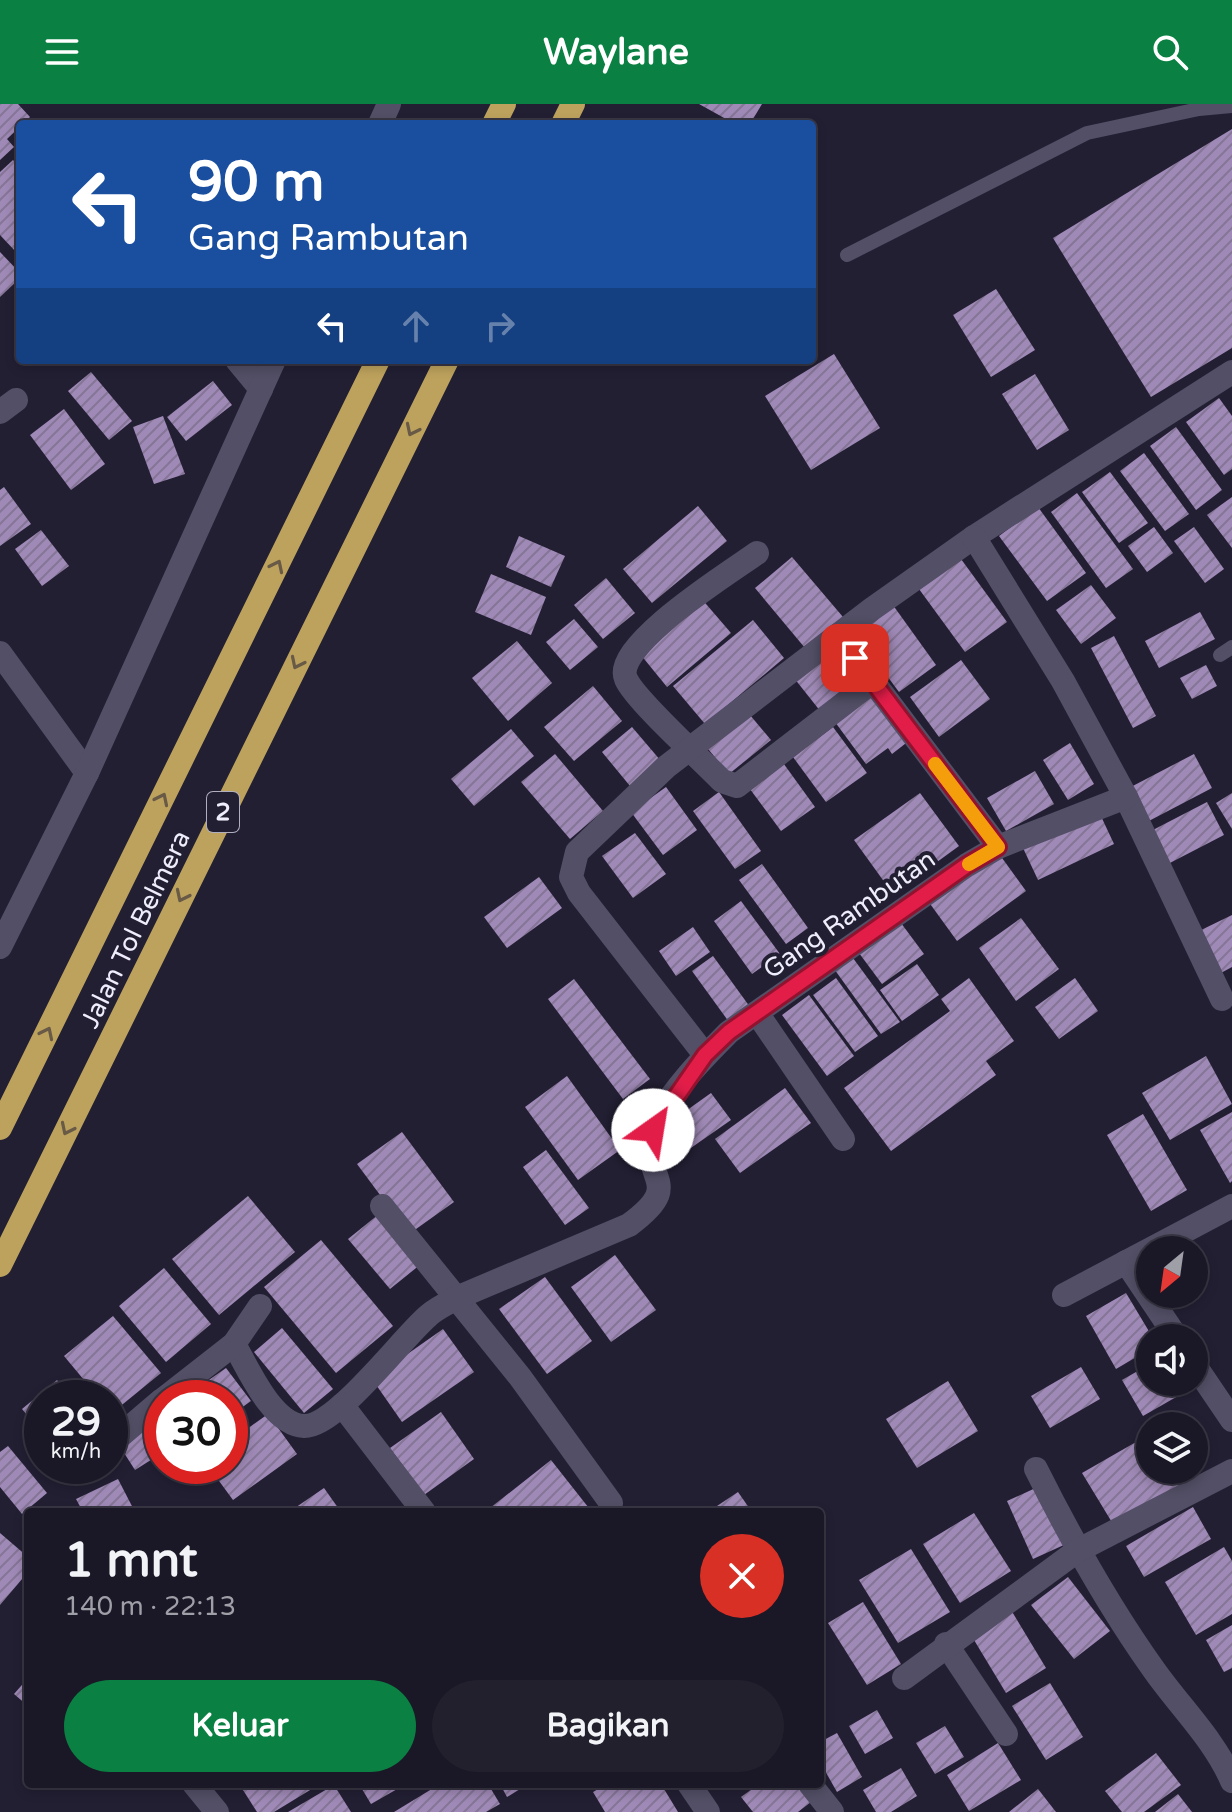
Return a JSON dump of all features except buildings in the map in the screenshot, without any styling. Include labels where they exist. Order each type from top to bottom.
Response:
[{"type":"highway","name":"Jalan Tol Belmera","points":[[0,1128],[376,364]]},
{"type":"highway","name":"Jalan Tol Belmera","points":[[0,1265],[445,364]]},
{"type":"street","points":[[240,364],[261,389]]},
{"type":"street","points":[[0,947],[87,773],[272,364]]},
{"type":"street","points":[[705,1055],[579,893],[571,877],[577,852],[691,748],[838,635],[974,537],[1232,372]]},
{"type":"street","points":[[974,537],[1063,681],[1126,797],[1222,999]]},
{"type":"street","points":[[757,553],[652,631],[624,665],[625,679],[638,695],[722,781],[737,786],[872,682]]},
{"type":"street","points":[[838,635],[998,847]]},
{"type":"street","points":[[0,653],[87,773]]},
{"type":"street","name":"Gang Rambutan","points":[[234,1344],[263,1396],[282,1415],[302,1426],[316,1423],[342,1405],[428,1315],[454,1299],[629,1225],[653,1207],[660,1193],[652,1157],[653,1130],[705,1055],[757,1013],[967,865],[998,847],[1126,797]]},
{"type":"street","points":[[757,1013],[843,1139]]},
{"type":"street","points":[[382,1206],[520,1377],[611,1503]]},
{"type":"street","points":[[1064,1295],[1232,1206]]},
{"type":"street","points":[[1126,1262],[1168,1324]]},
{"type":"street","points":[[188,1380],[234,1344],[260,1306]]},
{"type":"street","points":[[1208,1385],[1232,1420]]},
{"type":"street","points":[[342,1405],[421,1508]]},
{"type":"street","points":[[128,1429],[144,1415]]},
{"type":"street","points":[[1036,1469],[1077,1551],[1154,1670],[1227,1755],[1232,1781]]},
{"type":"street","points":[[904,1678],[946,1644],[1077,1551],[1232,1471]]},
{"type":"street","points":[[946,1644],[1006,1734]]},
{"type":"street","points":[[197,1788],[217,1812]]},
{"type":"street","points":[[692,1788],[708,1812]]},
{"type":"street","points":[[813,1788],[832,1812]]},
{"type":"lane","points":[[847,255],[1087,133],[1199,109],[1232,106]]},
{"type":"slow traffic","points":[[935,764],[998,847],[969,864]]},
{"type":"route","points":[[653,1130],[705,1055],[729,1032],[967,865],[998,847],[855,658]]}]
